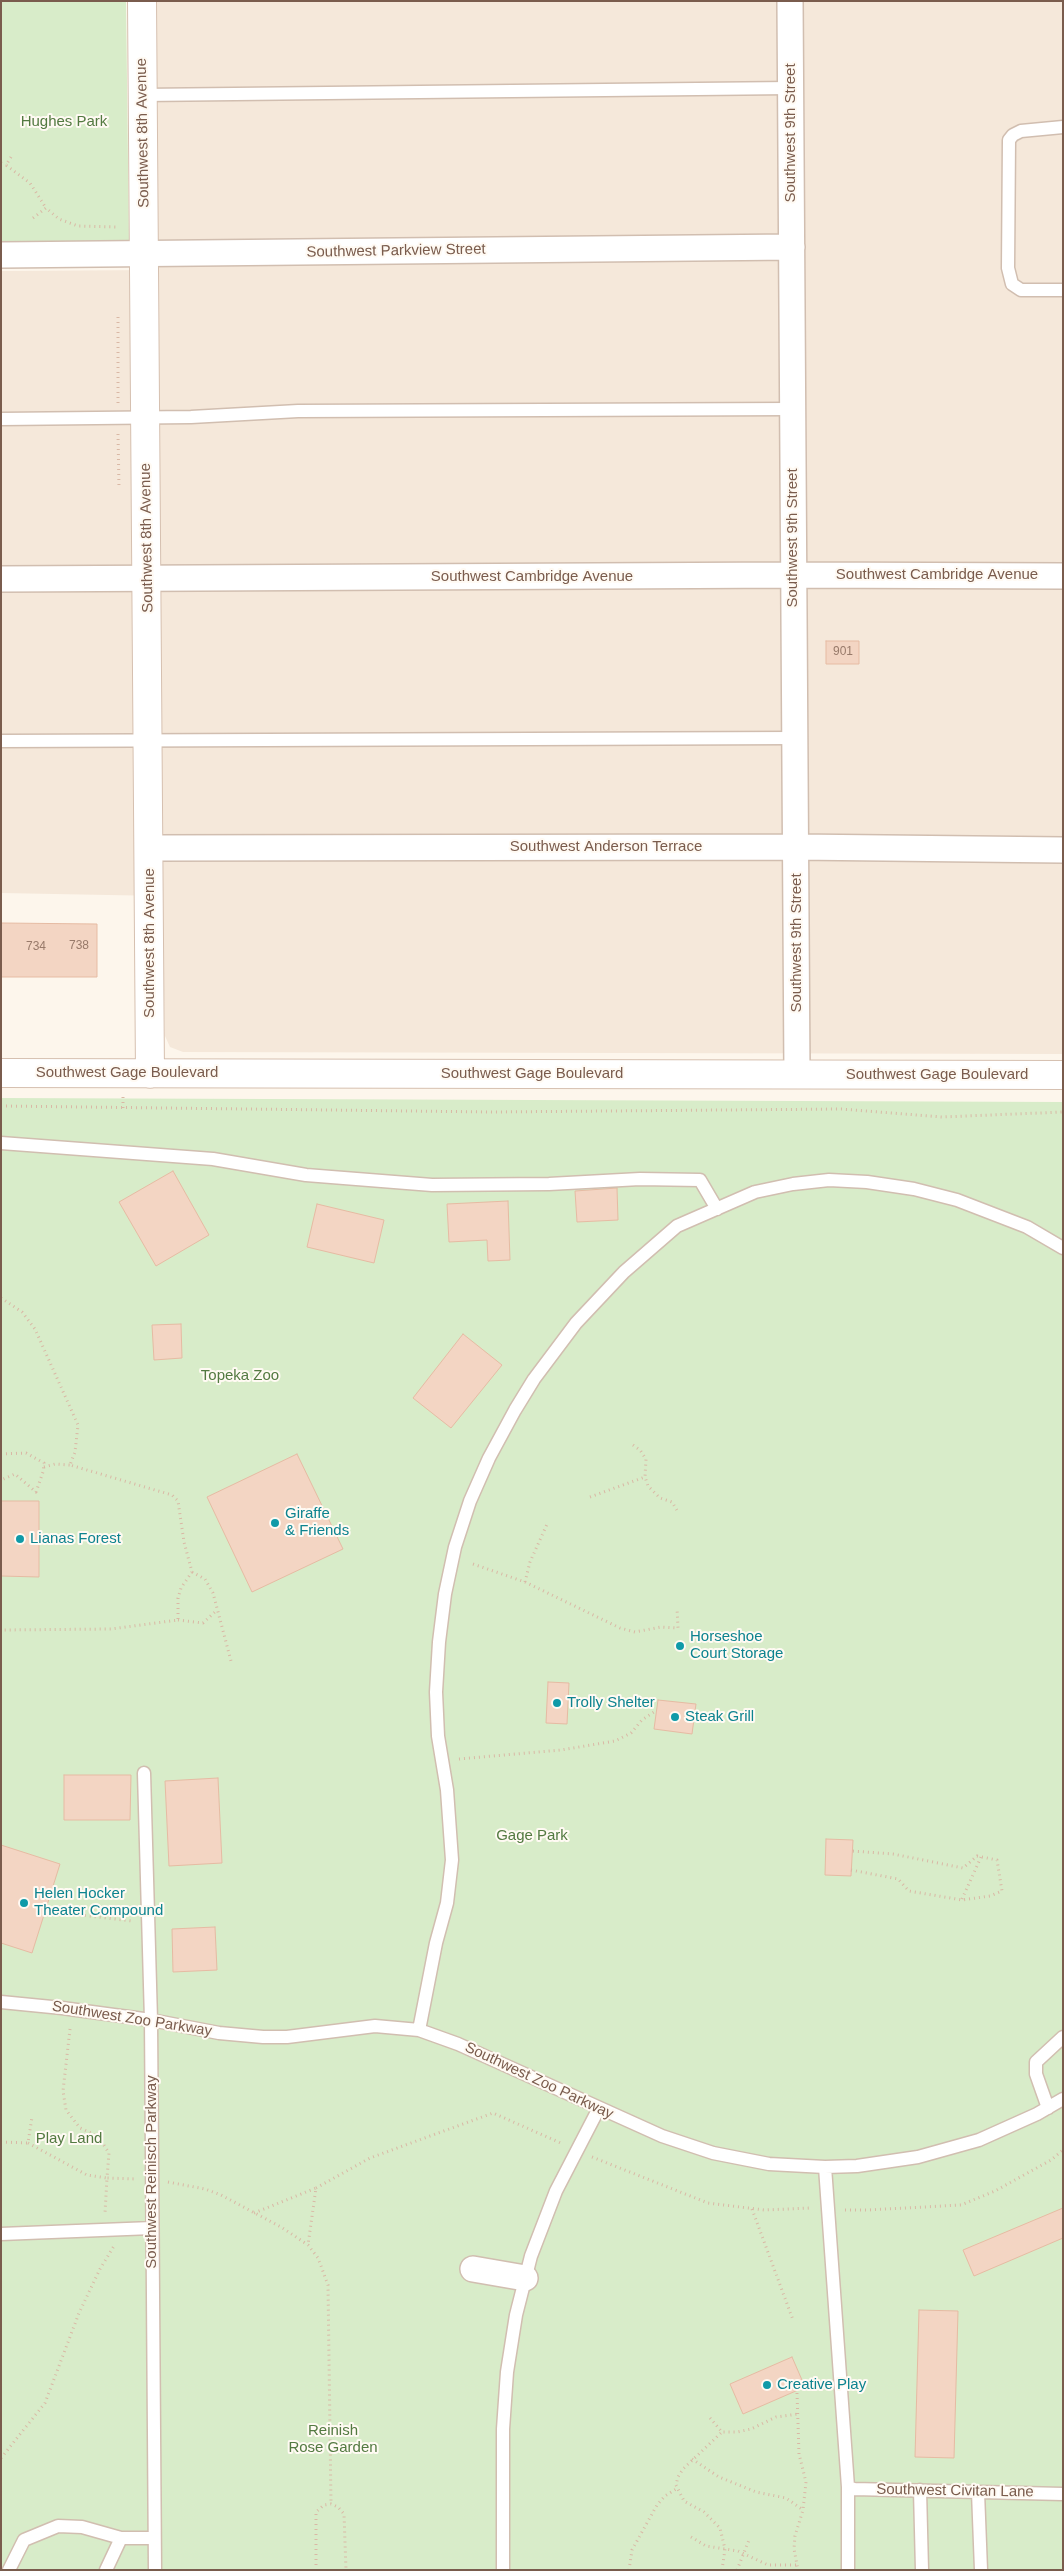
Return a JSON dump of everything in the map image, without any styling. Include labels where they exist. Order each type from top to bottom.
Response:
[{"type":"street","name":"Southwest 8th Avenue","points":[[142,1],[148,579],[150,1074]]},
{"type":"street","name":"Southwest 9th Street","points":[[790,1],[797,1075]]},
{"type":"street","name":"Southwest Parkview Street","points":[[1,255],[792,247]]},
{"type":"street","name":"Southwest Cambridge Avenue","points":[[1,579],[793,575],[1063,576]]},
{"type":"street","name":"Southwest Anderson Terrace","points":[[149,848],[796,847],[1063,850]]},
{"type":"street","name":"Southwest Gage Boulevard","points":[[1,1073],[1063,1075]]},
{"type":"street","points":[[473,2269],[525,2278]]},
{"type":"lane","points":[[142,95],[790,88]]},
{"type":"lane","points":[[1063,127],[1021,131],[1013,135],[1009,140],[1008,268],[1012,284],[1021,290],[1063,290]]},
{"type":"lane","points":[[1,419],[118,419],[146,416],[191,417],[298,411],[793,409]]},
{"type":"lane","points":[[1,741],[796,738]]},
{"type":"lane","points":[[1,1143],[213,1159],[306,1175],[432,1185],[549,1184],[640,1179],[700,1180],[717,1209]]},
{"type":"lane","points":[[419,2030],[436,1943],[447,1903],[452,1860],[447,1790],[438,1736],[438,1642],[445,1594],[455,1547],[470,1501],[490,1458],[519,1404],[576,1323],[624,1272],[677,1226],[755,1192],[793,1184],[829,1180],[867,1182],[914,1189],[957,1200],[1027,1227],[1063,1248]]},
{"type":"lane","name":"Southwest Reinisch Parkway","points":[[144,1774],[151,2020],[154,2570]]},
{"type":"lane","name":"Southwest Zoo Parkway","points":[[1,2002],[151,2020],[219,2033],[262,2037],[296,2036],[375,2026],[419,2030],[458,2044],[662,2136],[713,2153],[769,2164],[825,2167],[888,2163],[950,2150],[1009,2128],[1063,2099]]},
{"type":"lane","points":[[1048,2108],[1036,2074],[1036,2062],[1063,2037]]},
{"type":"lane","points":[[503,2570],[503,2429],[507,2372],[525,2278],[556,2191],[599,2108]]},
{"type":"lane","points":[[825,2167],[848,2487],[848,2570]]},
{"type":"lane","points":[[1,2234],[124,2231],[152,2228]]},
{"type":"lane","name":"Southwest Civitan Lane","points":[[848,2487],[854,2489],[1063,2494]]},
{"type":"lane","points":[[920,2490],[922,2570]]},
{"type":"lane","points":[[978,2492],[981,2570]]},
{"type":"lane","points":[[9,2570],[24,2540],[58,2526],[82,2527],[122,2538],[154,2538]]},
{"type":"lane","points":[[106,2570],[122,2538]]},
{"type":"path","points":[[6,165],[11,157]]},
{"type":"path","points":[[1,163],[30,183],[46,208],[60,219],[78,226],[118,227]]},
{"type":"path","points":[[33,218],[46,208]]},
{"type":"path","points":[[1,1106],[492,1112],[841,1109],[942,1117],[1063,1112]]},
{"type":"path","points":[[1,1298],[22,1312],[34,1329],[78,1425],[75,1452],[70,1465]]},
{"type":"path","points":[[633,1445],[640,1450],[646,1459],[645,1477],[652,1490],[660,1498],[672,1502],[678,1512]]},
{"type":"path","points":[[1,1454],[26,1453],[44,1463],[36,1492],[15,1474],[1,1480]]},
{"type":"path","points":[[44,1466],[55,1464],[70,1465],[172,1495],[178,1501],[184,1542],[192,1572],[205,1579],[213,1593],[231,1661]]},
{"type":"path","points":[[590,1497],[645,1477]]},
{"type":"path","points":[[525,1582],[530,1562],[548,1522]]},
{"type":"path","points":[[473,1564],[525,1582],[620,1628],[635,1632],[661,1627],[678,1628],[677,1608]]},
{"type":"path","points":[[178,1620],[178,1598],[181,1588],[192,1572]]},
{"type":"path","points":[[1,1630],[111,1629],[178,1620],[203,1623],[217,1610]]},
{"type":"path","points":[[459,1759],[561,1750],[615,1741],[631,1733],[642,1720],[654,1712]]},
{"type":"path","points":[[851,1870],[898,1879],[910,1891],[962,1900],[990,1896],[1002,1891],[997,1860],[977,1856],[962,1868],[893,1854],[852,1851]]},
{"type":"path","points":[[962,1900],[981,1856]]},
{"type":"path","points":[[55,1912],[147,1923]]},
{"type":"path","points":[[70,2029],[63,2092],[66,2110],[80,2128],[98,2136],[109,2153],[106,2213]]},
{"type":"path","points":[[28,2143],[32,2117]]},
{"type":"path","points":[[1,2142],[28,2143],[87,2175],[152,2180],[205,2189],[281,2227],[308,2245],[318,2258],[328,2284],[331,2504]]},
{"type":"path","points":[[810,2208],[868,2210],[961,2204],[995,2191],[1051,2160],[1063,2150]]},
{"type":"path","points":[[253,2213],[316,2188],[308,2245]]},
{"type":"path","points":[[752,2209],[793,2320]]},
{"type":"path","points":[[1,2458],[45,2403],[79,2313],[100,2269],[124,2231]]},
{"type":"path","points":[[797,2393],[799,2454],[806,2482],[803,2510],[795,2536],[798,2570]]},
{"type":"path","points":[[722,2570],[725,2549],[723,2535],[715,2522],[704,2512],[688,2505],[681,2498],[677,2489],[680,2472],[722,2432],[744,2431],[776,2417],[798,2414]]},
{"type":"path","points":[[710,2418],[722,2432]]},
{"type":"path","points":[[692,2459],[719,2477],[756,2492],[786,2498],[803,2510]]},
{"type":"path","points":[[629,2570],[632,2550],[657,2505],[665,2496],[677,2489]]},
{"type":"path","points":[[316,2570],[316,2512],[324,2505],[331,2504],[340,2508],[344,2514],[346,2570]]},
{"type":"path","points":[[691,2537],[706,2546],[743,2553],[768,2565],[797,2565]]},
{"type":"path","points":[[737,2570],[750,2540]]},
{"type":"shaded area","points":[[153,1],[1063,1],[1063,1054],[183,1052],[170,1047],[165,1036],[162,896],[1,893],[1,271],[154,270]]},
{"type":"green space","name":"Hughes Park","points":[[1,1],[126,1],[129,242],[1,244]]},
{"type":"green space","name":"Gage Park","points":[[1,1098],[1063,1102],[1063,2570],[1,2570]]},
{"type":"building","points":[[826,641],[859,641],[859,664],[826,664]]},
{"type":"building","points":[[1,923],[97,924],[97,977],[1,977]]},
{"type":"building","points":[[173,1171],[209,1235],[156,1266],[119,1202]]},
{"type":"building","points":[[617,1188],[618,1220],[577,1222],[575,1191]]},
{"type":"building","points":[[508,1201],[510,1260],[488,1261],[487,1240],[449,1242],[447,1204]]},
{"type":"building","points":[[317,1204],[384,1220],[374,1263],[307,1247]]},
{"type":"building","points":[[181,1324],[182,1358],[154,1360],[152,1325]]},
{"type":"building","points":[[463,1334],[502,1365],[451,1428],[413,1398]]},
{"type":"building","name":"Giraffe & Friends","points":[[297,1454],[343,1549],[252,1592],[207,1497]]},
{"type":"building","name":"Lianas Forest","points":[[1,1501],[39,1501],[39,1577],[1,1576]]},
{"type":"building","name":"Trolly Shelter","points":[[548,1682],[569,1683],[567,1724],[546,1723]]},
{"type":"building","name":"Steak Grill","points":[[658,1700],[696,1704],[692,1734],[654,1729]]},
{"type":"building","points":[[64,1775],[131,1775],[130,1820],[64,1820]]},
{"type":"building","points":[[218,1778],[222,1863],[169,1866],[165,1781]]},
{"type":"building","points":[[826,1839],[853,1840],[851,1876],[825,1875]]},
{"type":"building","name":"Helen Hocker Theater Compound","points":[[1,1845],[60,1864],[32,1953],[1,1943]]},
{"type":"building","points":[[215,1927],[217,1970],[173,1972],[172,1929]]},
{"type":"building","points":[[1063,2208],[1063,2238],[974,2276],[963,2250]]},
{"type":"building","points":[[919,2310],[958,2311],[954,2458],[915,2457]]},
{"type":"building","name":"Creative Play","points":[[792,2357],[805,2387],[743,2414],[730,2384]]},
{"type":"place","name":"Giraffe & Friends","points":[[275,1523]]},
{"type":"place","name":"Lianas Forest","points":[[20,1539]]},
{"type":"place","name":"Horseshoe Court Storage","points":[[680,1646]]},
{"type":"place","name":"Trolly Shelter","points":[[557,1703]]},
{"type":"place","name":"Steak Grill","points":[[675,1717]]},
{"type":"place","name":"Helen Hocker Theater Compound","points":[[24,1903]]},
{"type":"place","name":"Creative Play","points":[[767,2385]]},
{"type":"park label","name":"Topeka Zoo","points":[[240,1376]]},
{"type":"park label","name":"Play Land","points":[[69,2139]]},
{"type":"park label","name":"Reinish Rose Garden","points":[[333,2440]]}]
